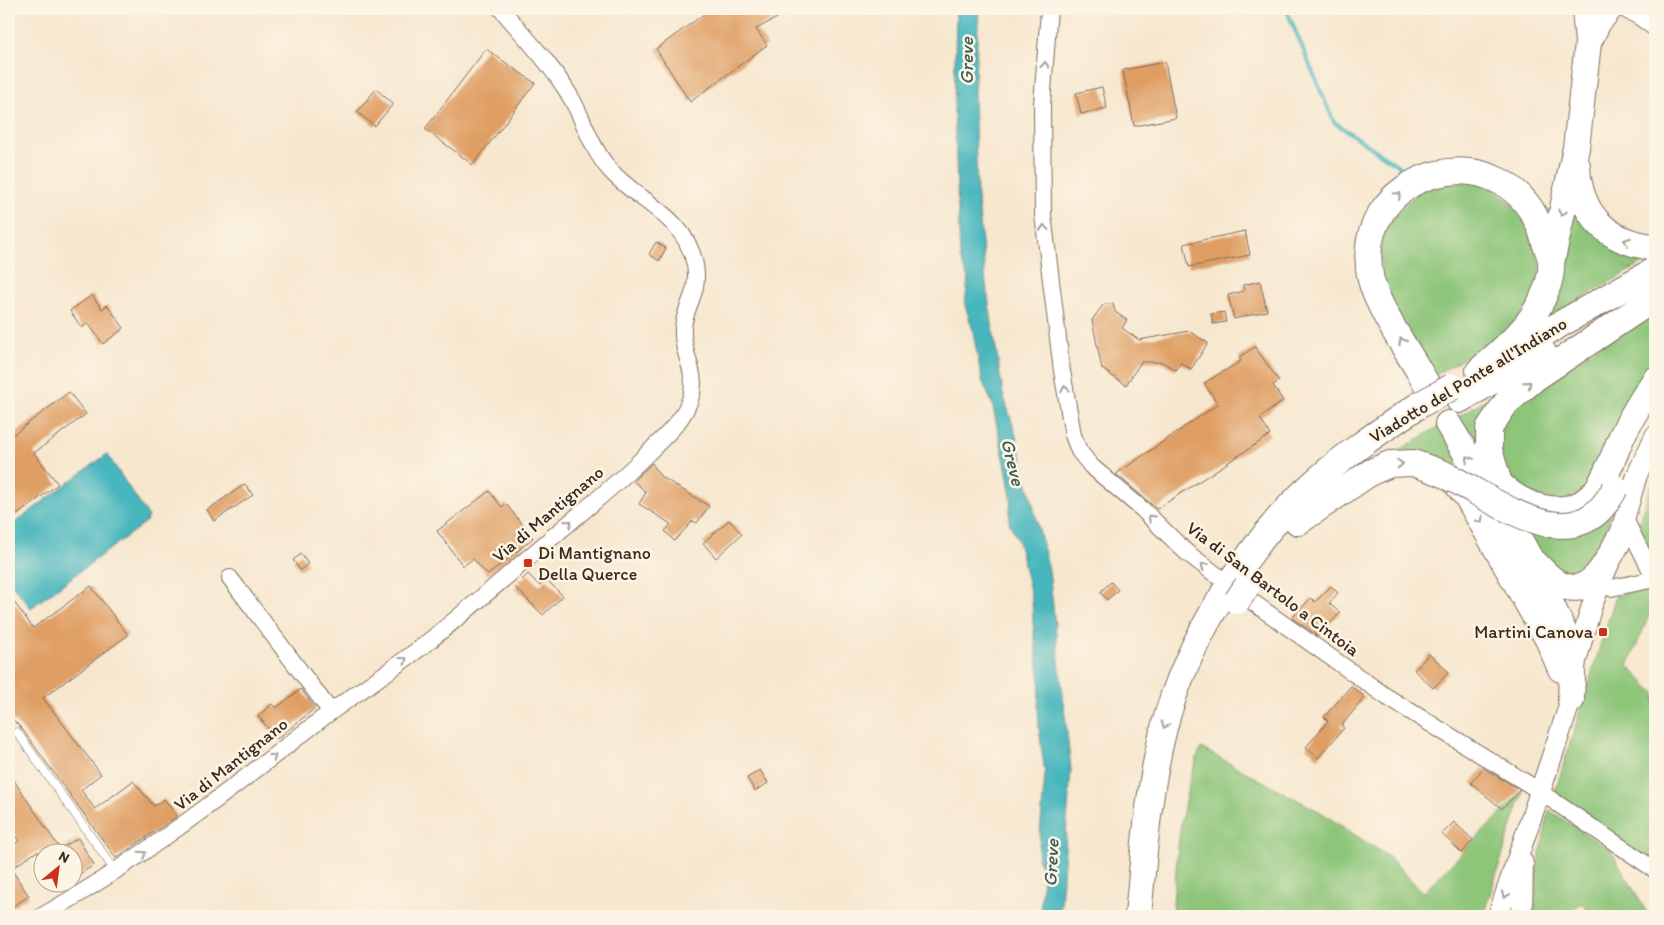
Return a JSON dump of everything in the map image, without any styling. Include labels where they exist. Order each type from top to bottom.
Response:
[{"type":"highway","points":[[1479,371],[1534,315],[1546,292],[1576,148],[1588,43],[1585,9]]},
{"type":"highway","points":[[1588,43],[1598,22],[1610,9]]},
{"type":"highway","points":[[1576,148],[1580,192],[1592,215],[1609,233],[1616,237],[1639,245],[1655,247]]},
{"type":"highway","points":[[1551,262],[1540,225],[1530,206],[1516,192],[1493,178],[1471,171],[1445,172],[1416,181],[1396,195],[1384,210],[1372,234],[1369,248],[1371,281],[1376,296],[1439,403],[1482,482],[1506,515],[1530,559],[1567,639],[1572,676],[1568,708]]},
{"type":"highway","name":"Viadotto del Ponte all'Indiano","points":[[1138,916],[1148,817],[1164,728],[1194,647],[1238,592],[1298,522],[1344,478],[1479,371],[1655,270]]},
{"type":"highway","name":"Viadotto del Ponte all'Indiano","points":[[1154,916],[1165,813],[1178,744],[1190,702],[1205,664],[1258,543],[1306,490],[1375,434],[1439,403],[1655,288]]},
{"type":"highway","points":[[1506,515],[1488,444],[1489,428],[1499,411],[1535,378],[1655,298]]},
{"type":"highway","points":[[1499,483],[1512,496],[1542,508],[1564,509],[1587,499],[1596,490],[1629,421],[1655,380]]},
{"type":"highway","points":[[1298,522],[1371,472],[1390,464],[1423,465],[1532,520],[1552,526],[1572,524],[1588,518],[1605,504],[1615,488],[1625,458],[1655,400]]},
{"type":"highway","points":[[1453,479],[1480,520],[1552,646],[1564,680],[1568,708]]},
{"type":"highway","points":[[1530,559],[1557,583],[1567,586],[1579,586],[1595,579],[1601,572],[1621,530]]},
{"type":"street","name":"Via di Mantignano","points":[[42,916],[116,872],[181,828],[331,712],[423,646],[633,468],[681,418],[690,402],[694,386],[684,342],[683,326],[694,296],[696,281],[694,263],[687,242],[676,225],[656,206],[610,170],[599,156],[571,97],[559,79],[501,9]]},
{"type":"street","name":"Via di San Bartolo a Cintoia","points":[[1049,9],[1042,105],[1043,216],[1053,311],[1076,445],[1091,466],[1142,510],[1186,552],[1238,592],[1387,697],[1540,792],[1655,870]]},
{"type":"street","points":[[1628,9],[1655,26]]},
{"type":"street","points":[[1654,9],[1655,18]]},
{"type":"street","points":[[1498,916],[1568,708],[1576,661],[1592,605],[1621,530],[1637,475],[1655,436]]},
{"type":"street","points":[[1568,708],[1585,678],[1611,588],[1621,530]]},
{"type":"street","points":[[1611,588],[1655,579],[1621,530]]},
{"type":"street","points":[[230,578],[331,712]]},
{"type":"street","points":[[1522,916],[1524,841]]},
{"type":"lane","points":[[17,732],[116,872]]},
{"type":"green space","points":[[1483,182],[1522,211],[1541,267],[1532,301],[1506,332],[1433,377],[1382,294],[1380,232],[1426,183]]},
{"type":"green space","points":[[1577,212],[1655,256],[1544,320],[1571,214]]},
{"type":"green space","points":[[1655,307],[1655,370],[1591,486],[1561,502],[1519,491],[1497,457],[1504,411]]},
{"type":"green space","points":[[1541,364],[1481,452],[1453,420]]},
{"type":"green space","points":[[1441,425],[1477,484],[1393,454]]},
{"type":"green space","points":[[1655,474],[1655,564],[1637,527]]},
{"type":"green space","points":[[1613,501],[1601,547],[1592,563],[1581,572],[1564,576],[1529,541],[1528,526]]},
{"type":"green space","points":[[1655,588],[1655,601],[1628,666],[1655,693],[1655,865],[1555,792],[1616,595]]},
{"type":"green space","points":[[1201,748],[1322,813],[1390,858],[1423,893],[1523,791],[1483,916],[1172,916],[1183,809]]},
{"type":"green space","points":[[1549,810],[1611,851],[1649,916],[1592,916],[1582,903],[1561,916],[1534,916],[1537,870]]},
{"type":"water","name":"Greve","points":[[956,9],[979,9],[974,94],[977,191],[986,284],[1003,394],[1016,435],[1049,570],[1071,769],[1060,916],[1040,916],[1043,872],[1038,859],[1045,774],[1039,729],[1038,704],[1040,683],[1032,599],[1018,541],[1009,522],[1011,498],[1007,472],[992,403],[982,380],[972,327],[965,305],[968,279],[960,258],[954,112]]},
{"type":"water","points":[[107,454],[148,516],[146,522],[31,608],[9,581],[9,527]]},
{"type":"building","points":[[711,9],[794,9],[756,29],[767,45],[690,102],[656,49]]},
{"type":"building","points":[[486,49],[535,83],[473,165],[425,129]]},
{"type":"building","points":[[1165,62],[1176,118],[1134,126],[1123,70]]},
{"type":"building","points":[[1102,87],[1107,108],[1081,114],[1076,93]]},
{"type":"building","points":[[376,89],[393,104],[375,126],[357,112]]},
{"type":"building","points":[[1245,231],[1250,255],[1189,267],[1184,244]]},
{"type":"building","points":[[656,242],[666,248],[659,261],[649,254]]},
{"type":"building","points":[[1260,281],[1267,311],[1234,319],[1228,295],[1244,291],[1243,285]]},
{"type":"building","points":[[92,295],[102,309],[107,305],[124,328],[103,344],[88,323],[82,328],[70,311]]},
{"type":"building","points":[[1113,303],[1115,312],[1127,320],[1122,328],[1139,340],[1189,331],[1208,343],[1191,369],[1181,363],[1176,370],[1162,362],[1141,362],[1126,385],[1102,369],[1092,320],[1103,305]]},
{"type":"building","points":[[1224,312],[1226,322],[1213,324],[1211,314]]},
{"type":"building","points":[[1255,347],[1279,381],[1273,385],[1283,401],[1260,418],[1270,435],[1157,509],[1116,474],[1218,404],[1204,383],[1241,361],[1239,357]]},
{"type":"building","points":[[69,392],[86,414],[34,453],[58,484],[9,521],[9,438]]},
{"type":"building","points":[[652,463],[660,476],[709,506],[697,523],[693,521],[674,541],[665,531],[671,524],[639,504],[646,492],[633,481]]},
{"type":"building","points":[[245,484],[253,495],[214,521],[207,510]]},
{"type":"building","points":[[489,491],[502,507],[506,504],[533,538],[488,575],[473,559],[463,566],[437,531]]},
{"type":"building","points":[[729,520],[742,534],[716,558],[703,543]]},
{"type":"building","points":[[301,554],[308,564],[300,570],[293,560]]},
{"type":"building","points":[[528,574],[540,586],[546,579],[563,596],[543,615],[515,587]]},
{"type":"building","points":[[1111,582],[1118,590],[1107,600],[1100,592]]},
{"type":"building","points":[[91,586],[128,635],[43,698],[101,774],[81,790],[95,809],[133,781],[154,806],[164,799],[177,816],[116,858],[22,729],[13,720],[9,723],[9,595],[33,628]]},
{"type":"building","points":[[1331,586],[1338,593],[1329,603],[1340,613],[1318,636],[1292,618],[1311,598],[1315,602]]},
{"type":"building","points":[[1429,654],[1449,672],[1433,688],[1414,670]]},
{"type":"building","points":[[1351,686],[1365,697],[1341,726],[1344,728],[1318,758],[1306,747],[1328,721],[1324,717]]},
{"type":"building","points":[[301,689],[315,708],[277,739],[258,716],[272,704],[276,708]]},
{"type":"building","points":[[1483,768],[1520,790],[1502,809],[1471,783]]},
{"type":"building","points":[[760,770],[768,783],[755,791],[747,778]]},
{"type":"building","points":[[9,773],[55,842],[32,842],[32,855],[11,869],[29,896],[9,909],[9,848],[19,841],[9,827]]},
{"type":"building","points":[[1454,822],[1473,840],[1462,853],[1442,834]]},
{"type":"building","points":[[78,838],[80,842],[71,842]]},
{"type":"building","points":[[82,845],[94,865],[82,873]]},
{"type":"waterway","points":[[1286,9],[1334,122],[1400,167]]},
{"type":"place","name":"Di Mantignano Della Querce","points":[[528,563]]},
{"type":"place","name":"Martini Canova","points":[[1603,632]]}]
